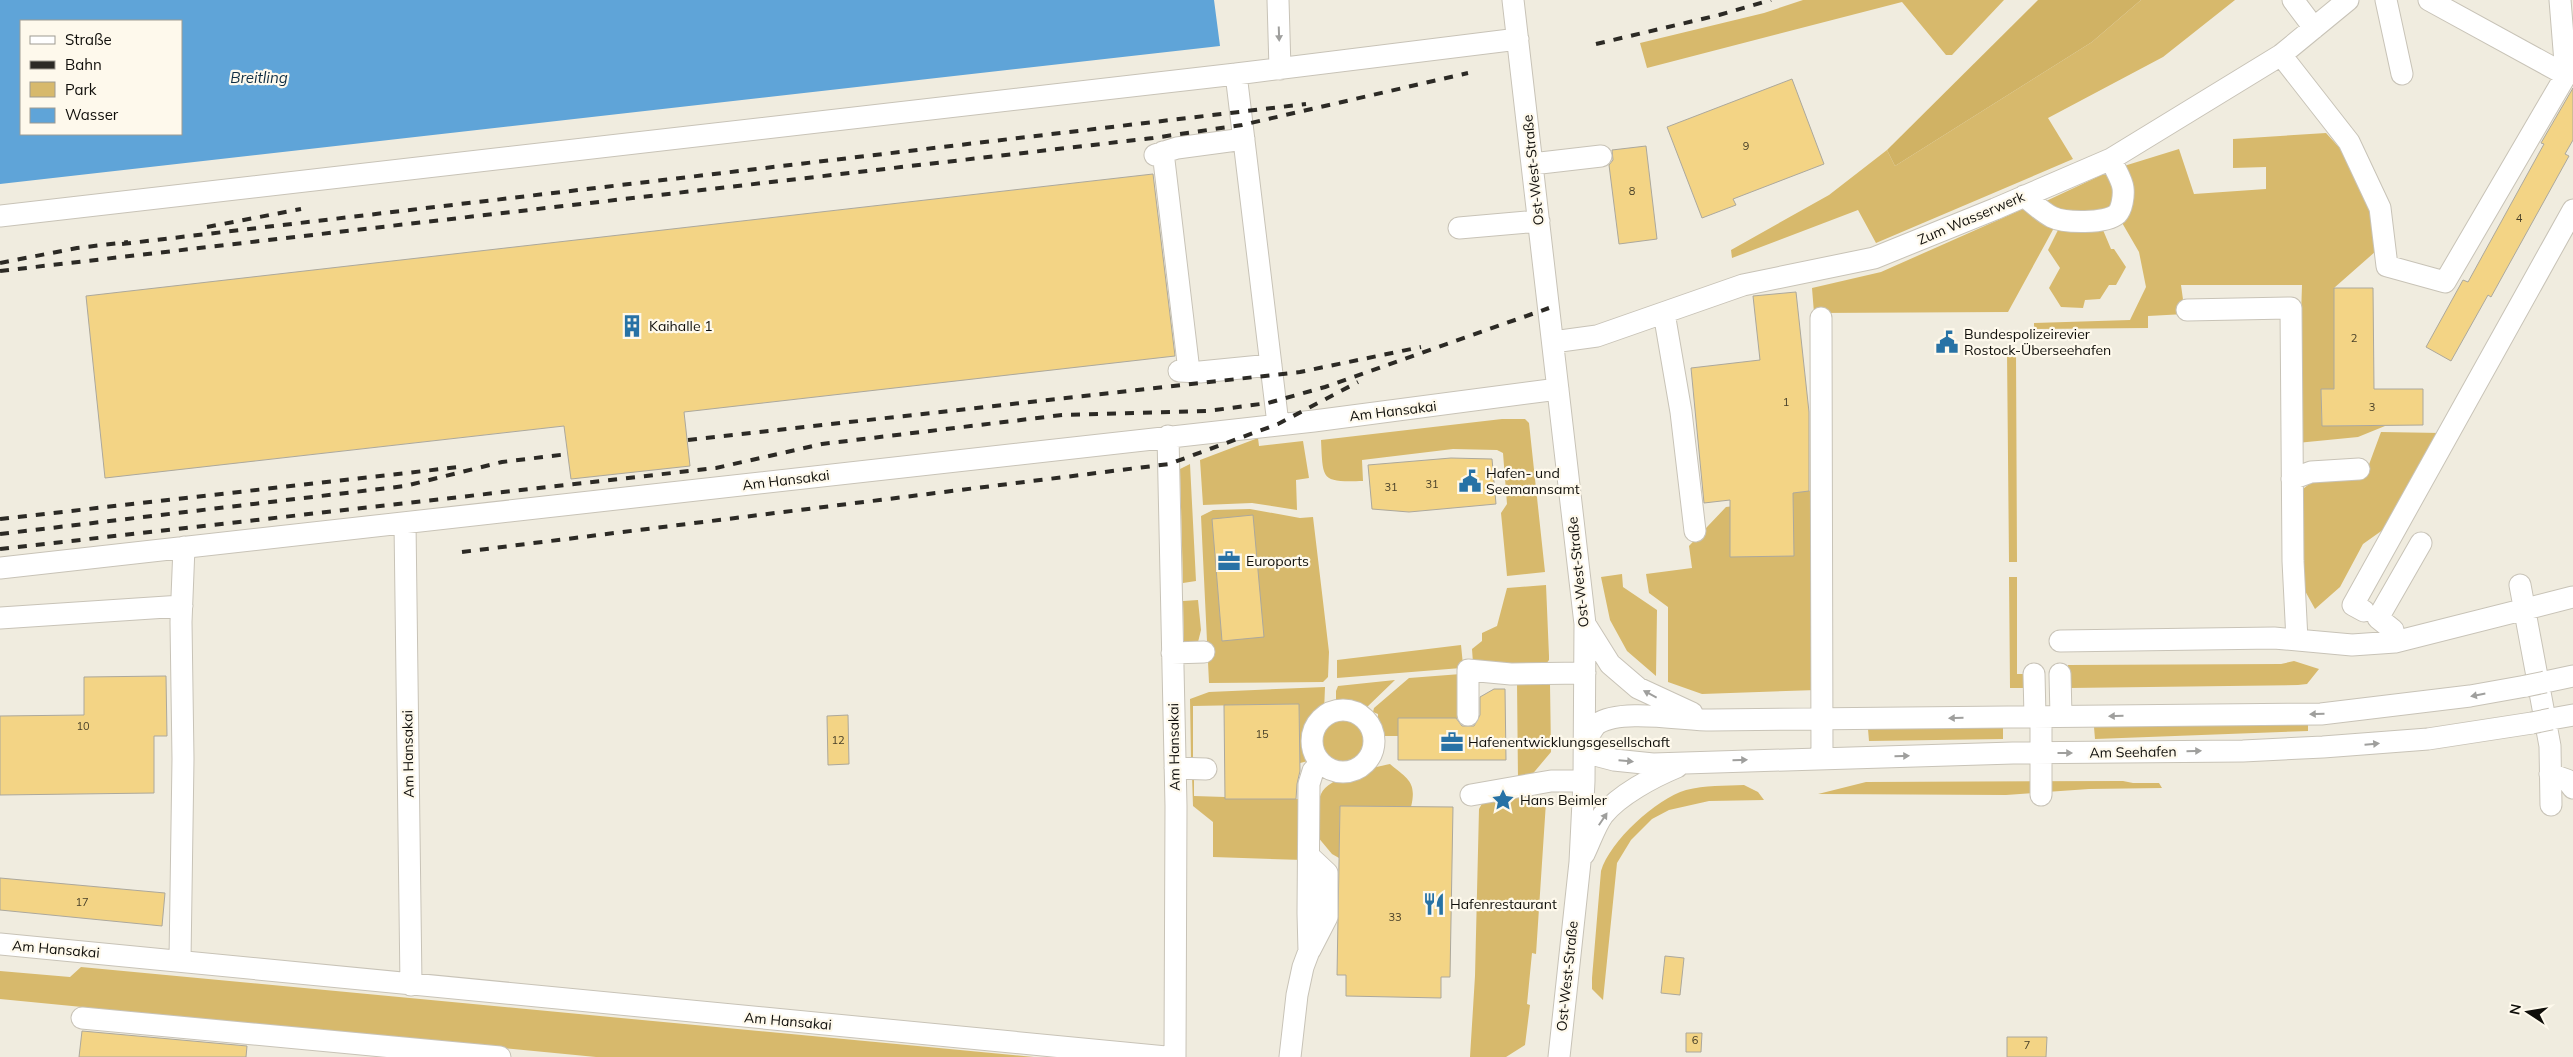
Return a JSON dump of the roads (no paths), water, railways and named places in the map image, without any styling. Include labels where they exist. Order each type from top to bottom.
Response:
[{"type":"street","points":[[1278,0],[1280,69]]},
{"type":"street","name":"Ost-West-Straße","points":[[1513,0],[1585,624],[1586,740],[1580,862],[1559,1057]]},
{"type":"street","points":[[2293,0],[2314,28]]},
{"type":"street","name":"Zum Wasserwerk","points":[[1553,342],[1597,336],[1743,285],[1792,274],[1820,271],[1881,256],[2111,160],[2281,55],[2348,0]]},
{"type":"street","points":[[2386,0],[2402,74]]},
{"type":"street","points":[[2429,0],[2566,74]]},
{"type":"street","points":[[2281,55],[2349,142],[2380,208],[2387,266],[2444,282],[2566,74],[2560,0]]},
{"type":"street","points":[[0,216],[1280,69],[1518,39]]},
{"type":"street","points":[[1236,74],[1278,424]]},
{"type":"street","points":[[1244,139],[1159,153],[1184,371],[1270,365]]},
{"type":"street","points":[[1532,164],[1601,156]]},
{"type":"street","points":[[2024,196],[2053,218],[2077,221],[2109,218],[2117,214],[2122,202],[2123,187],[2111,160]]},
{"type":"street","points":[[2394,642],[2393,630],[2371,614],[2353,605],[2573,210]]},
{"type":"street","points":[[1459,228],[1539,221]]},
{"type":"street","points":[[2187,310],[2291,308],[2291,424],[2297,640]]},
{"type":"street","points":[[1664,313],[1681,412],[1694,531]]},
{"type":"street","points":[[1821,318],[1822,758]]},
{"type":"street","name":"Am Hansakai","points":[[0,568],[405,524],[1278,424],[1558,389]]},
{"type":"street","name":"Am Hansakai","points":[[1168,436],[1175,768],[1174,1057]]},
{"type":"street","points":[[2292,479],[2311,472],[2358,469]]},
{"type":"street","name":"Am Hansakai","points":[[405,524],[411,984]]},
{"type":"street","points":[[2371,614],[2414,539]]},
{"type":"street","points":[[180,960],[184,548]]},
{"type":"street","points":[[2520,585],[2550,746],[2551,805]]},
{"type":"street","points":[[2060,641],[2297,640],[2352,645],[2394,642],[2526,611],[2573,597]]},
{"type":"street","points":[[0,618],[182,606]]},
{"type":"street","points":[[1585,624],[1610,664],[1638,688],[1711,720]]},
{"type":"street","points":[[1172,653],[1204,652]]},
{"type":"street","points":[[1468,715],[1468,670],[1510,674],[1585,672]]},
{"type":"street","points":[[2034,674],[2046,716]]},
{"type":"street","points":[[2041,795],[2041,753],[2046,716],[2060,674]]},
{"type":"street","points":[[1586,740],[1597,724],[1615,718],[1641,715],[1711,720],[2321,714],[2470,696],[2573,676]]},
{"type":"street","name":"Am Seehafen","points":[[1586,740],[1595,754],[1614,760],[1653,764],[1691,761],[2041,753],[2243,751],[2323,748],[2428,739],[2573,715]]},
{"type":"street","name":"Am Seehafen","points":[[1580,862],[1603,815],[1627,795],[1655,776],[1691,761]]},
{"type":"street","points":[[1290,1057],[1297,995],[1303,967],[1309,951],[1327,917],[1327,872],[1310,857],[1309,784],[1313,771],[1321,763]]},
{"type":"street","points":[[1175,768],[1206,769]]},
{"type":"street","points":[[2550,774],[2567,780],[2573,788]]},
{"type":"street","points":[[1471,795],[1551,781],[1584,781]]},
{"type":"street","name":"Am Hansakai","points":[[0,944],[1166,1057]]},
{"type":"street","points":[[82,1018],[500,1057]]},
{"type":"water","name":"Breitling","points":[[0,0],[1214,0],[1220,46],[0,184]]},
{"type":"railway","points":[[1596,44],[1719,15],[1771,0]]},
{"type":"railway","points":[[0,271],[1153,138],[1242,125],[1468,73]]},
{"type":"railway","points":[[122,244],[1306,104]]},
{"type":"railway","points":[[207,227],[301,209]]},
{"type":"railway","points":[[0,263],[77,248],[128,242]]},
{"type":"railway","points":[[0,549],[716,468],[822,444],[1062,415],[1208,411],[1268,403],[1325,387],[1549,308]]},
{"type":"railway","points":[[688,440],[1300,372],[1421,347]]},
{"type":"railway","points":[[462,552],[1169,464],[1278,424],[1358,382]]},
{"type":"railway","points":[[0,534],[405,486],[502,462],[568,454]]},
{"type":"railway","points":[[0,519],[459,467]]},
{"type":"place","name":"Kaihalle 1","points":[[632,326]]},
{"type":"place","name":"Bundespolizeirevier Rostock-Überseehafen","points":[[1947,342]]},
{"type":"place","name":"Hafen- und Seemannsamt","points":[[1470,481]]},
{"type":"place","name":"Euroports","points":[[1229,561]]},
{"type":"place","name":"Hafenentwicklungsgesellschaft","points":[[1452,742]]},
{"type":"place","name":"Hans Beimler","points":[[1503,800]]},
{"type":"place","name":"Hafenrestaurant","points":[[1434,904]]}]
